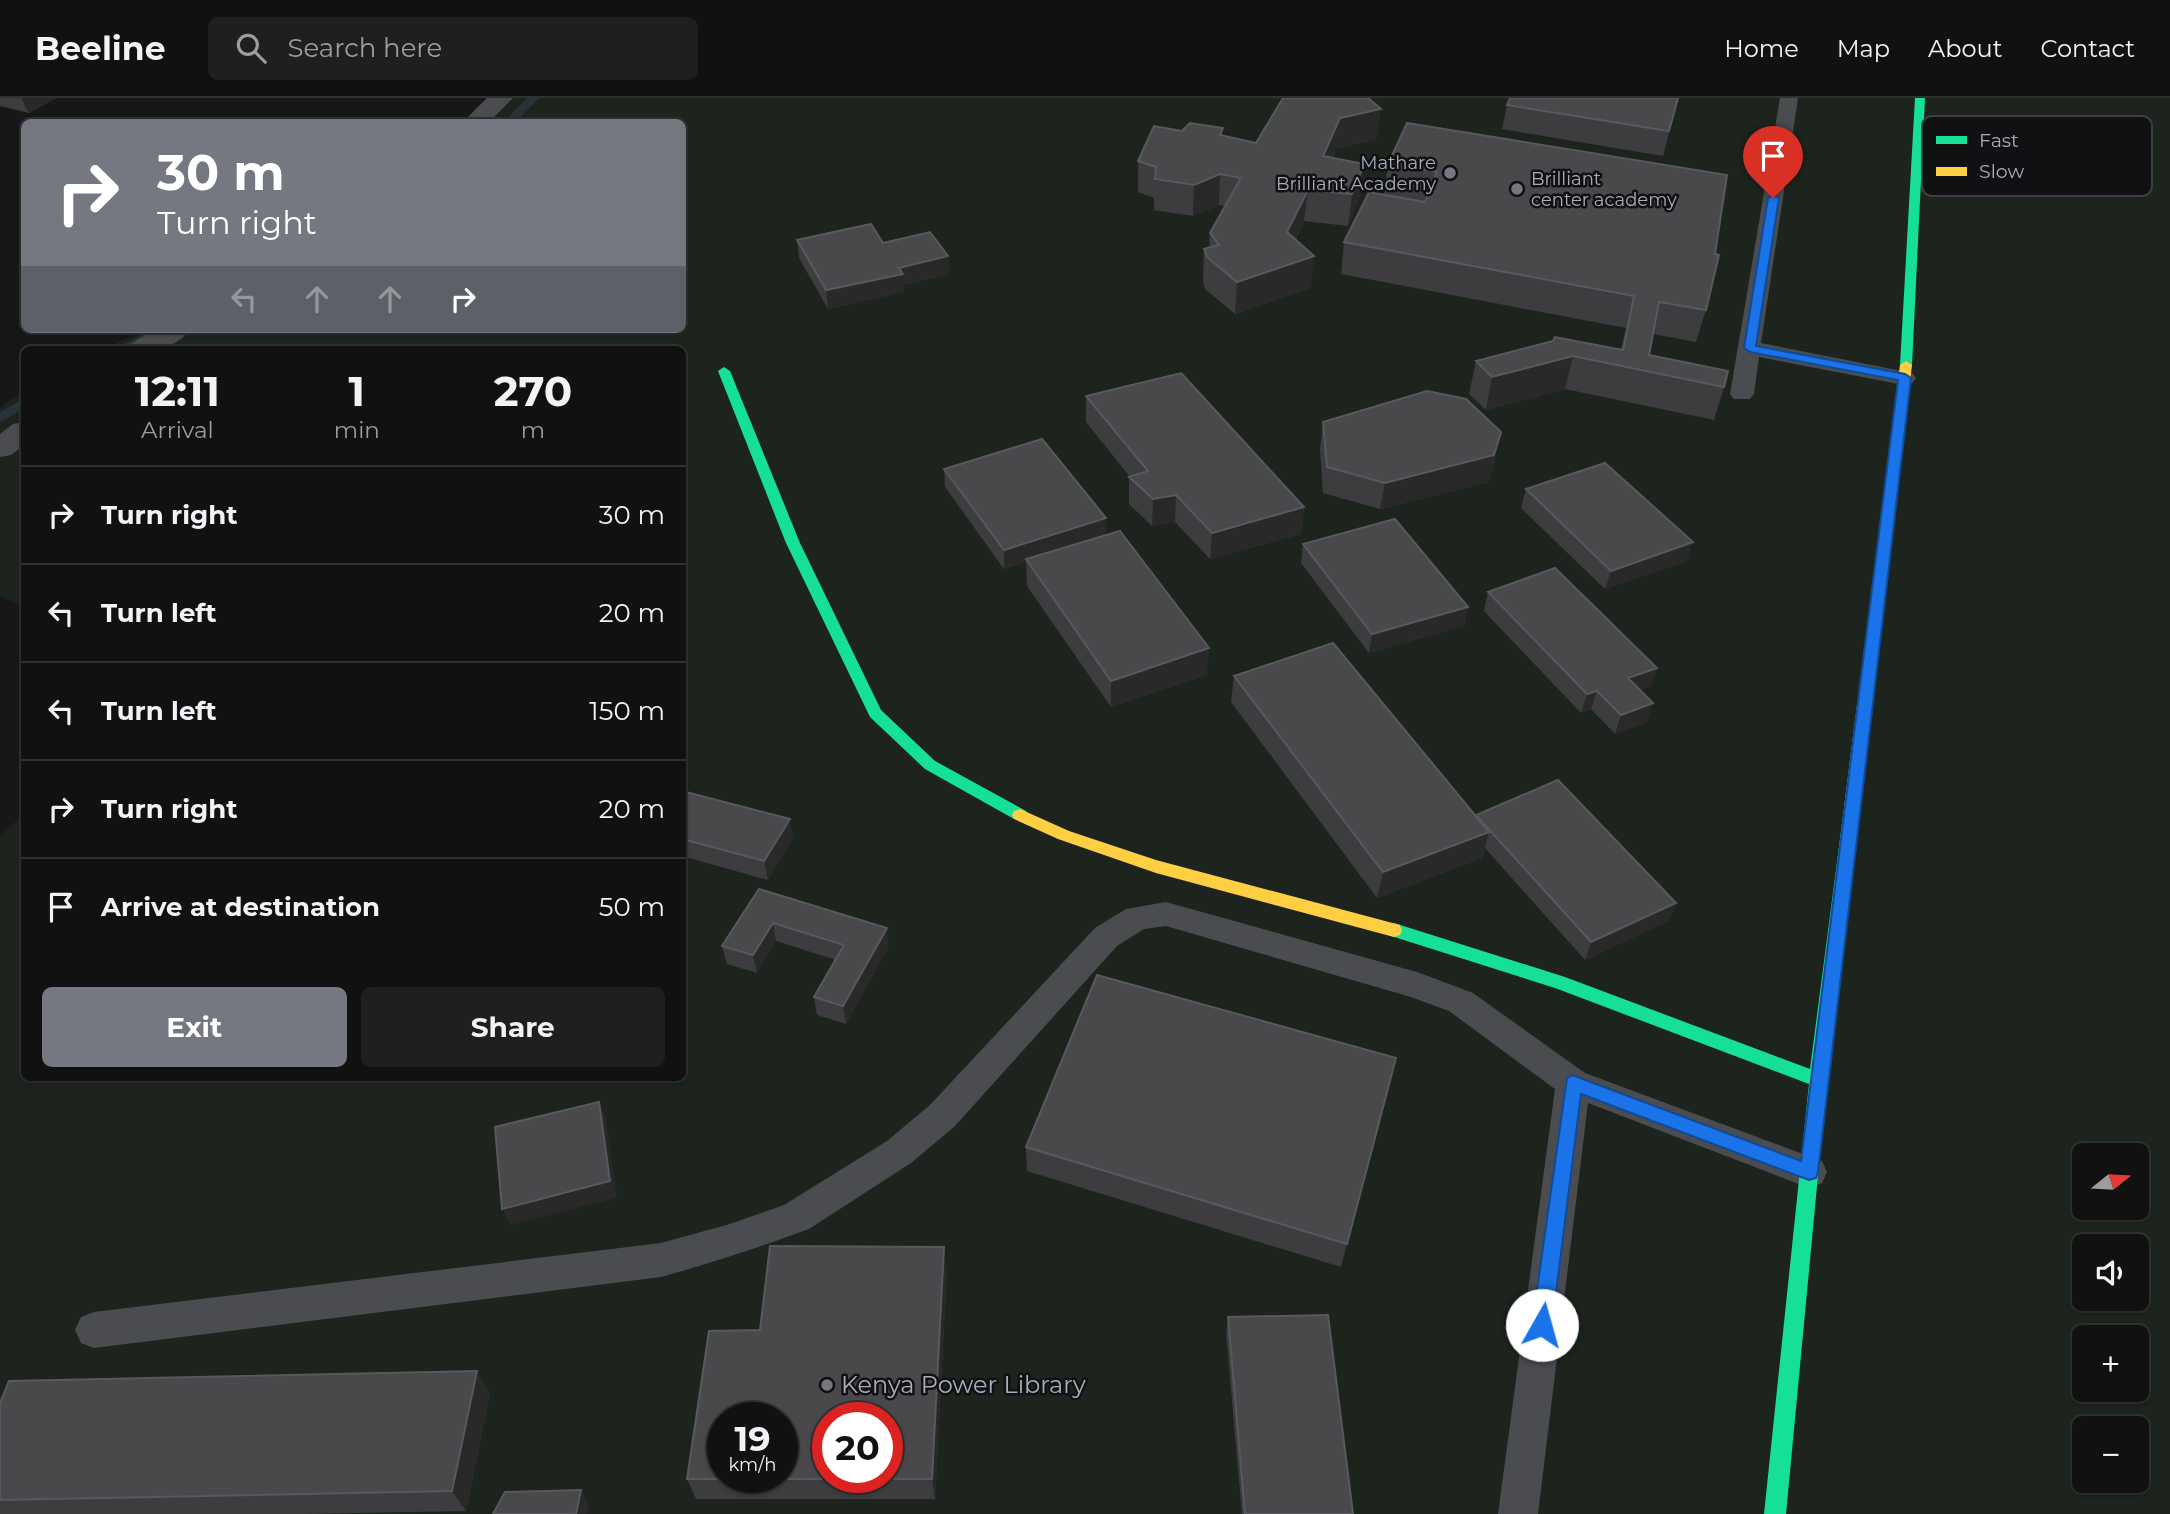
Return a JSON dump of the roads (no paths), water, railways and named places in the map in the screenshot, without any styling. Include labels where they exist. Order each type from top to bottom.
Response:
[{"type":"street","points":[[478,119],[501,98]]},
{"type":"street","points":[[1775,1514],[1818,1080],[1905,378],[1920,98]]},
{"type":"street","points":[[148,346],[169,333]]},
{"type":"street","points":[[724,371],[793,543],[875,713],[930,765],[1054,833],[1161,867],[1348,915],[1559,982],[1818,1080]]},
{"type":"street","points":[[0,448],[21,433]]},
{"type":"lane","points":[[1742,394],[1789,98]]},
{"type":"lane","points":[[1750,348],[1905,378]]},
{"type":"lane","points":[[94,1330],[661,1260],[730,1241],[796,1217],[899,1152],[942,1115],[1106,937],[1137,918],[1166,914],[1417,985],[1461,1002],[1573,1083],[1809,1172]]},
{"type":"lane","points":[[1518,1514],[1573,1083]]},
{"type":"waterway","points":[[512,119],[533,98]]},
{"type":"waterway","points":[[128,346],[155,333]]},
{"type":"waterway","points":[[0,418],[21,405]]},
{"type":"place","name":"Mathare Brilliant Academy","points":[[1450,173]]},
{"type":"place","name":"Brilliant center academy","points":[[1517,189]]},
{"type":"place","name":"Kenya Power Library","points":[[827,1385]]}]
